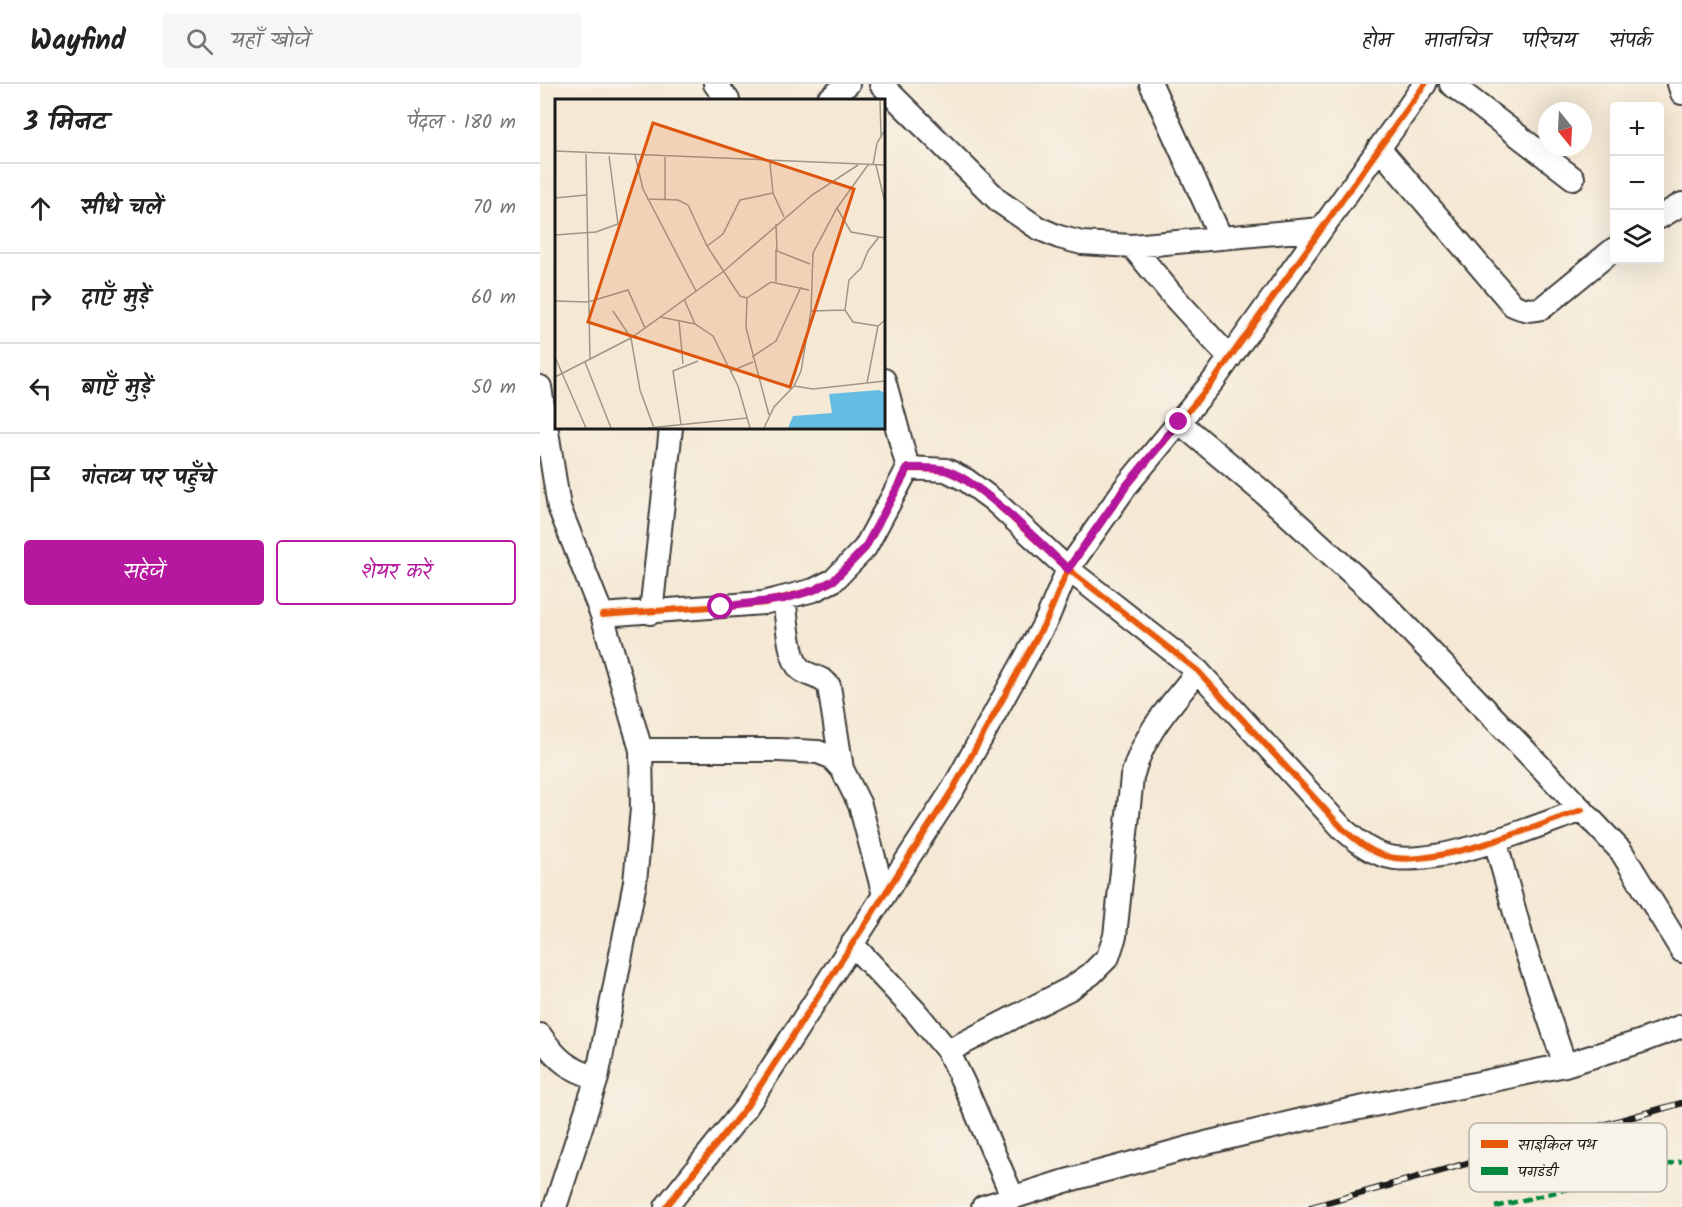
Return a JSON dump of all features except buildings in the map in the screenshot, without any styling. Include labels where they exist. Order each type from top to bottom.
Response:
[{"type":"street","points":[[715,84],[727,99]]},
{"type":"street","points":[[829,99],[848,84]]},
{"type":"street","points":[[881,84],[1000,202],[1019,216],[1059,237],[1082,243],[1132,246],[1321,229]]},
{"type":"street","points":[[1151,84],[1221,238]]},
{"type":"street","points":[[666,1207],[747,1106],[953,789],[1047,619],[1068,569],[1127,485],[1230,358],[1425,84]]},
{"type":"street","points":[[1451,84],[1573,178]]},
{"type":"street","points":[[1679,84],[1682,93]]},
{"type":"street","points":[[1379,148],[1513,304],[1522,310],[1533,311],[1542,308],[1610,252]]},
{"type":"street","points":[[1664,214],[1682,204]]},
{"type":"street","points":[[1132,246],[1174,297],[1230,358]]},
{"type":"street","points":[[602,615],[763,603],[814,590],[834,580],[865,548],[908,468],[885,384]]},
{"type":"street","points":[[540,387],[550,510],[602,615],[641,750],[642,809],[635,882],[597,1078],[555,1207]]},
{"type":"street","points":[[1179,422],[1265,494],[1380,599],[1621,851],[1682,951]]},
{"type":"street","points":[[651,613],[671,429]]},
{"type":"street","points":[[908,468],[946,470],[966,480],[993,500],[1068,569],[1198,671],[1343,829],[1365,848],[1394,858],[1425,857],[1470,848],[1582,810]]},
{"type":"street","points":[[784,599],[793,658],[803,671],[826,681],[829,686],[842,769],[863,816],[884,895]]},
{"type":"street","points":[[948,1051],[1071,988],[1091,974],[1108,957],[1115,936],[1132,777],[1137,756],[1147,736],[1198,671]]},
{"type":"street","points":[[641,750],[818,752],[831,757],[842,769]]},
{"type":"street","points":[[1495,840],[1523,942],[1564,1065]]},
{"type":"street","points":[[852,944],[923,1019],[948,1051],[1013,1198]]},
{"type":"street","points":[[983,1207],[1206,1143],[1564,1065],[1682,1026]]},
{"type":"street","points":[[540,1035],[556,1057],[565,1064],[575,1071],[597,1078]]},
{"type":"railway","points":[[1611,1123],[1682,1103]]},
{"type":"railway","points":[[1312,1207],[1469,1163]]},
{"type":"marked path","points":[[1667,1165],[1682,1161]]},
{"type":"marked path","points":[[1495,1207],[1556,1192]]},
{"type":"cycle path","points":[[666,1207],[747,1106],[953,789],[1047,619],[1068,569],[1127,485],[1214,380],[1425,84]]},
{"type":"cycle path","points":[[602,615],[763,603],[814,590],[834,580],[865,548],[908,468],[946,470],[966,480],[993,500],[1068,569],[1198,671],[1343,829],[1373,851],[1395,858],[1439,855],[1489,843],[1582,810]]},
{"type":"route","points":[[721,607],[784,599],[814,590],[834,580],[865,548],[908,468],[946,470],[966,480],[993,500],[1068,569],[1127,485],[1179,422]]}]
